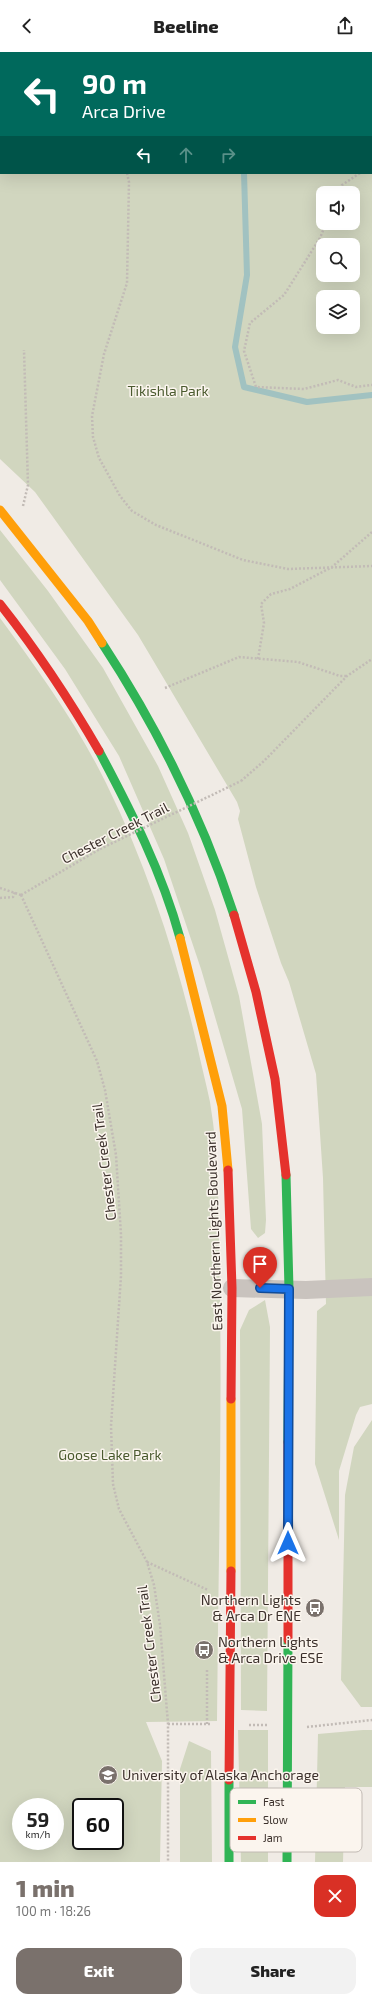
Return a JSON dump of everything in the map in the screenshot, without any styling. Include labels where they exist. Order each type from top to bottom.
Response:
[{"type":"main road","points":[[0,510],[88,621],[119,669],[156,734],[211,852],[234,914],[256,992],[274,1079],[286,1172],[289,1289],[287,1788]]},
{"type":"main road","name":"East Northern Lights Boulevard","points":[[0,604],[37,651],[68,697],[130,809],[154,862],[175,920],[192,981],[222,1106],[228,1170],[232,1288],[229,1862]]},
{"type":"main road","points":[[287,1852],[287,1862]]},
{"type":"street","points":[[232,1288],[289,1289],[372,1287]]},
{"type":"path","points":[[128,174],[127,283],[104,354],[92,416],[93,437],[99,458],[120,496],[132,511],[156,524],[243,560],[288,569],[372,566]]},
{"type":"path","points":[[342,186],[358,174]]},
{"type":"path","points":[[323,230],[320,238],[284,295],[250,323],[244,351],[256,387],[304,388],[338,380],[356,387],[372,385]]},
{"type":"path","points":[[22,508],[28,485],[24,350]]},
{"type":"path","points":[[258,659],[264,623],[261,604],[271,594],[290,588],[332,567],[372,532]]},
{"type":"path","points":[[165,688],[239,657],[298,662],[340,676],[346,676]]},
{"type":"path","name":"Chester Creek Trail","points":[[168,1862],[168,1724],[160,1625],[154,1585],[147,1562],[120,1509],[112,1477],[111,1426],[121,1276],[121,1235],[116,1155],[105,1090],[97,1062],[21,895],[100,849],[241,781],[264,761],[346,676],[372,659]]},
{"type":"path","points":[[0,888],[21,895]]},
{"type":"path","points":[[0,898],[13,897],[15,892]]},
{"type":"path","points":[[147,1562],[208,1590],[208,1598]]},
{"type":"path","points":[[168,1724],[207,1724],[208,1661]]},
{"type":"path","points":[[334,1723],[372,1720]]},
{"type":"green space","name":"Tikishla Park","points":[[0,174],[372,174],[372,1404],[360,1407],[356,1415],[339,1471],[339,1540],[315,1464],[317,1311],[326,1304],[323,1178],[316,1074],[289,982],[281,963],[256,887],[238,819],[240,811],[237,802],[138,635],[35,492],[0,459]]},
{"type":"green space","points":[[0,530],[48,591],[103,668],[158,766],[188,833],[215,910],[239,996],[262,1124],[266,1220],[265,1233],[258,1238],[251,1229],[242,1109],[201,969],[164,859],[119,756],[65,669],[0,580]]},
{"type":"green space","name":"Goose Lake Park","points":[[0,618],[43,678],[83,740],[106,783],[135,846],[159,911],[180,978],[197,1045],[214,1126],[219,1224],[221,1404],[217,1721],[146,1722],[162,1761],[160,1862],[0,1862]]},
{"type":"green space","points":[[265,1300],[270,1327],[267,1711],[241,1710],[240,1330],[249,1310]]},
{"type":"green space","points":[[372,1420],[372,1707],[361,1707],[341,1680],[345,1495],[354,1447]]},
{"type":"green space","points":[[238,1730],[268,1730],[268,1788],[239,1788]]},
{"type":"green space","points":[[372,1730],[372,1787],[317,1788],[318,1734]]},
{"type":"green space","points":[[189,1741],[211,1751],[212,1862],[180,1862],[180,1769]]},
{"type":"green space","points":[[241,1852],[268,1852],[268,1862],[241,1862]]},
{"type":"green space","points":[[315,1852],[343,1852],[343,1862],[315,1862]]},
{"type":"waterway","points":[[244,174],[247,275],[235,347],[244,387],[307,402],[372,395]]},
{"type":"traffic: fast","points":[[102,643],[160,741],[177,775],[208,844],[234,915]]},
{"type":"traffic: fast","points":[[99,751],[145,842],[173,913],[180,938]]},
{"type":"traffic: fast","points":[[286,1175],[289,1289],[288,1442]]},
{"type":"traffic: fast","points":[[287,1788],[288,1640]]},
{"type":"traffic: fast","points":[[229,1780],[229,1862]]},
{"type":"traffic: fast","points":[[287,1852],[287,1862]]},
{"type":"traffic: slow","points":[[0,510],[88,621],[102,643]]},
{"type":"traffic: slow","points":[[180,938],[222,1106],[228,1170]]},
{"type":"traffic: slow","points":[[231,1399],[231,1571]]},
{"type":"traffic: jam","points":[[0,604],[52,676],[99,751]]},
{"type":"traffic: jam","points":[[234,915],[256,992],[275,1079],[286,1175]]},
{"type":"traffic: jam","points":[[228,1170],[232,1288],[231,1399]]},
{"type":"traffic: jam","points":[[288,1442],[288,1640]]},
{"type":"traffic: jam","points":[[229,1780],[231,1571]]},
{"type":"place","name":"Northern Lights & Arca Dr ENE","points":[[315,1608]]},
{"type":"place","name":"Northern Lights & Arca Drive ESE","points":[[204,1650]]},
{"type":"place","name":"University of Alaska Anchorage","points":[[108,1775]]},
{"type":"route","points":[[260,1288],[289,1289],[288,1543]]}]
